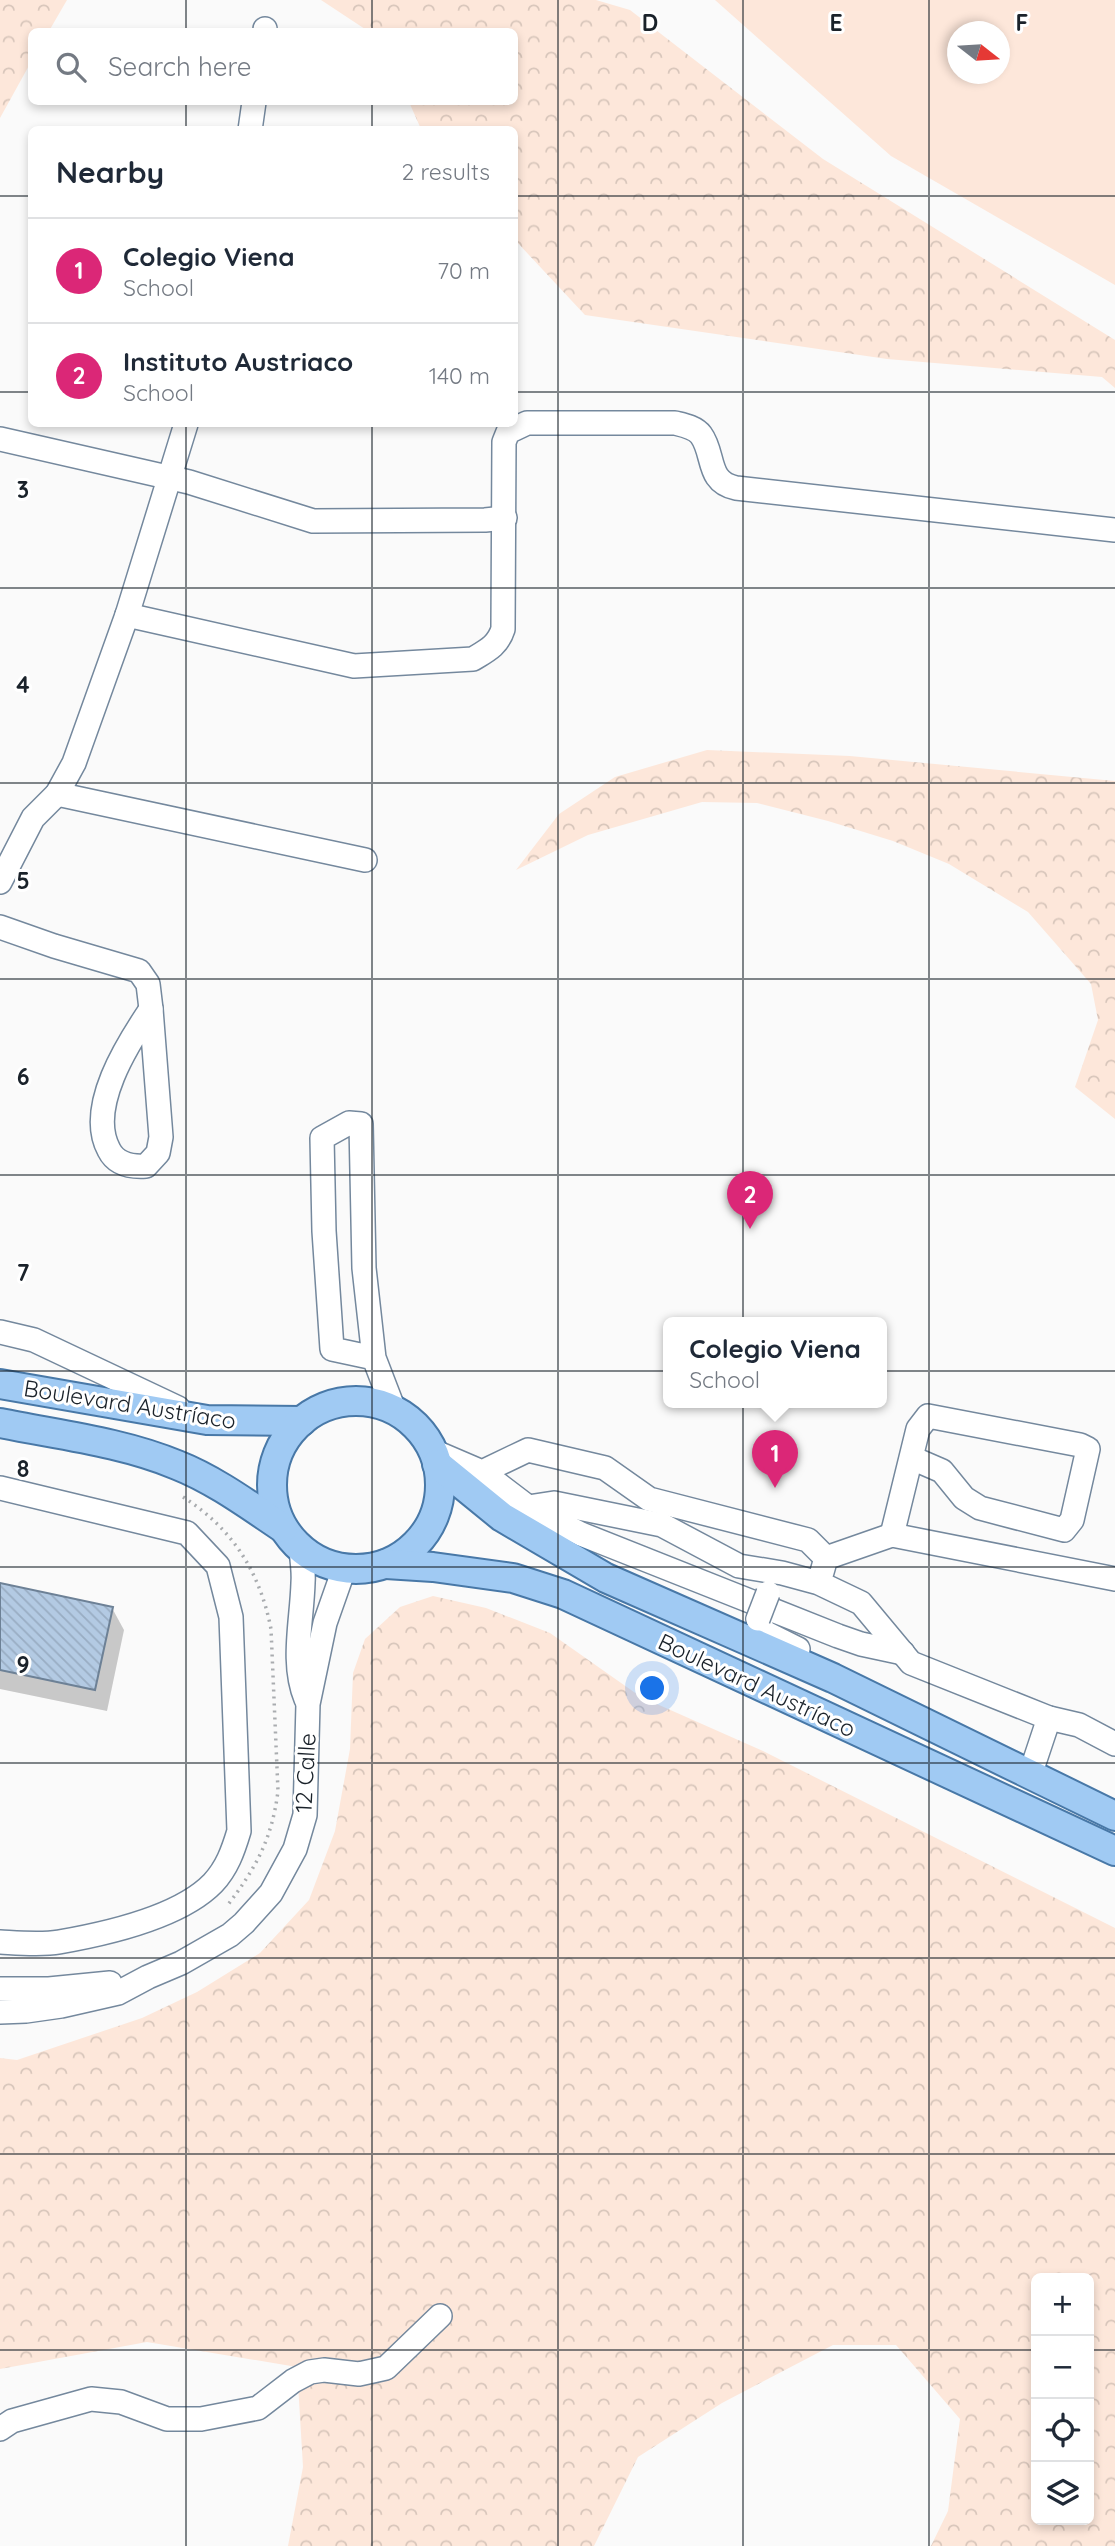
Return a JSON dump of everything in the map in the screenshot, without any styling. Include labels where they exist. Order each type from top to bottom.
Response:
[{"type":"main road","name":"Boulevard Austríaco","points":[[0,1384],[207,1420],[302,1420]]},
{"type":"main road","points":[[350,1401],[368,1402],[394,1410],[414,1424],[435,1458],[439,1491],[433,1518],[419,1541],[386,1564],[359,1570],[318,1563],[292,1539],[273,1501],[273,1471],[283,1443],[302,1420],[323,1407],[350,1401]]},
{"type":"main road","name":"Boulevard Austríaco","points":[[0,1423],[129,1450],[178,1465],[237,1497],[292,1539]]},
{"type":"main road","name":"Boulevard Austríaco","points":[[435,1458],[502,1517],[606,1578],[833,1678],[1115,1816]]},
{"type":"main road","name":"Boulevard Austríaco","points":[[386,1564],[433,1567],[513,1578],[563,1594],[1115,1851]]},
{"type":"street","points":[[251,126],[254,105]]},
{"type":"street","points":[[518,426],[527,423],[675,423],[690,427],[700,435],[724,486],[1115,530]]},
{"type":"street","points":[[0,882],[33,818],[57,794],[74,763],[127,615],[185,427]]},
{"type":"street","points":[[127,615],[354,666],[473,659],[499,640],[503,629],[504,442],[508,432],[516,427]]},
{"type":"street","points":[[0,439],[170,478],[313,521],[505,518]]},
{"type":"street","points":[[57,794],[365,860]]},
{"type":"street","points":[[0,928],[139,971],[148,984],[151,1009],[162,1137],[158,1153],[146,1166],[131,1167],[111,1154],[105,1142],[102,1122],[112,1078],[131,1039],[151,1009]]},
{"type":"street","points":[[374,1358],[332,1349],[324,1231],[322,1138],[349,1122],[361,1124],[364,1268],[374,1358],[394,1410]]},
{"type":"street","points":[[0,1332],[34,1340],[110,1374],[158,1400],[207,1420]]},
{"type":"street","points":[[892,1535],[918,1429],[928,1416],[1080,1445],[1088,1449],[1072,1520],[1065,1530],[980,1508],[964,1498],[942,1471],[912,1458]]},
{"type":"street","points":[[482,1472],[528,1450],[605,1468],[649,1499],[808,1540],[826,1558]]},
{"type":"street","points":[[435,1458],[482,1472],[528,1507],[581,1534],[838,1636],[903,1653]]},
{"type":"street","points":[[0,1488],[187,1533],[218,1566],[231,1617],[239,1831],[230,1860],[212,1884],[186,1902],[142,1923],[57,1942],[0,1942]]},
{"type":"street","points":[[528,1507],[554,1503],[662,1525],[739,1566],[819,1583],[860,1604],[911,1662],[1049,1718],[1079,1725],[1115,1744]]},
{"type":"street","points":[[826,1558],[892,1535],[1115,1579]]},
{"type":"street","name":"12 Calle","points":[[292,1539],[303,1582],[299,1664],[301,1687],[309,1704]]},
{"type":"street","points":[[819,1583],[826,1558]]},
{"type":"street","name":"12 Calle","points":[[0,2012],[26,2011],[118,1993],[181,1963],[230,1935],[258,1909],[279,1881],[299,1838],[305,1815],[309,1704],[325,1623],[344,1569]]},
{"type":"street","points":[[782,1573],[768,1593],[758,1619],[764,1632],[806,1653],[833,1678]]},
{"type":"street","points":[[1030,1774],[1049,1718]]},
{"type":"street","name":"12 Calle","points":[[0,1989],[90,1986],[148,1977]]},
{"type":"street","points":[[0,2430],[12,2421],[91,2399],[121,2402],[167,2419],[201,2419],[258,2408],[293,2381],[310,2372],[324,2370],[359,2374],[386,2368],[440,2316]]},
{"type":"path","points":[[183,1497],[207,1512],[240,1551],[255,1577],[271,1629],[278,1791],[275,1810],[264,1847],[252,1873],[226,1907]]},
{"type":"green space","points":[[0,0],[67,0],[51,28],[28,28],[28,67],[0,118]]},
{"type":"green space","points":[[321,0],[596,0],[630,10],[823,159],[1115,340],[1115,388],[1102,377],[887,359],[585,315],[518,243],[518,126],[420,126],[410,105],[518,105],[518,28],[363,28]]},
{"type":"green space","points":[[715,0],[1115,0],[1115,285],[891,156]]},
{"type":"green space","points":[[707,750],[850,756],[1115,781],[1115,1119],[1075,1087],[1098,1020],[1091,984],[1028,912],[949,864],[893,841],[757,803],[702,802],[588,835],[516,870],[559,814],[615,777]]},
{"type":"green space","points":[[433,1596],[486,1608],[550,1633],[641,1697],[763,1751],[1115,1928],[1115,2546],[931,2546],[948,2511],[960,2419],[896,2345],[833,2345],[722,2403],[638,2457],[594,2546],[288,2546],[303,2467],[297,2367],[147,2342],[0,2369],[0,2058],[17,2060],[142,2018],[197,1992],[260,1953],[309,1900],[335,1831],[350,1749],[353,1673],[365,1639],[400,1607]]},
{"type":"building","points":[[0,1583],[113,1607],[95,1690],[0,1670]]},
{"type":"place","name":"Instituto Austriaco","points":[[750,1229]]},
{"type":"place","name":"Colegio Viena","points":[[775,1488]]}]
